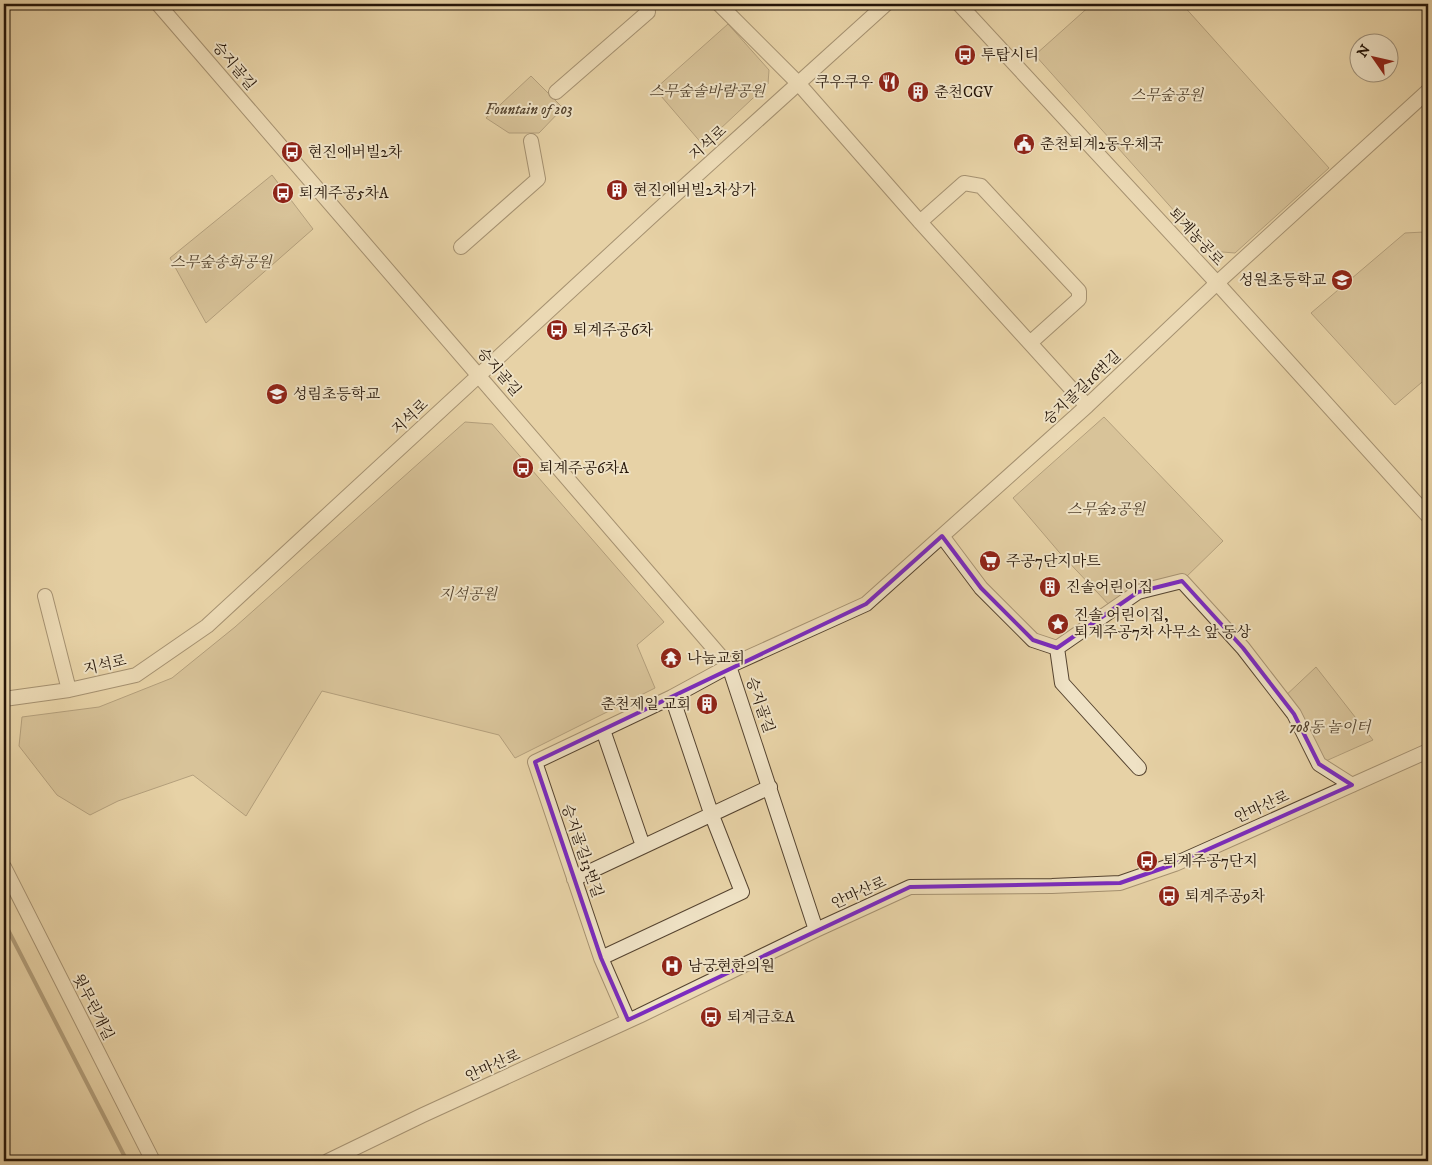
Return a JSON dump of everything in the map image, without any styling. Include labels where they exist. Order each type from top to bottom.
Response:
[{"type":"street","name":"승지골길","points":[[158,4],[729,666],[816,930]]},
{"type":"street","points":[[719,4],[798,83],[920,222],[1087,406]]},
{"type":"street","name":"지석로","points":[[4,699],[69,690],[136,675],[207,626],[479,374],[886,4]]},
{"type":"street","name":"퇴계농공로","points":[[958,4],[1217,283],[1428,516]]},
{"type":"street","points":[[556,92],[648,12]]},
{"type":"street","name":"승지골길16번길","points":[[729,666],[866,604],[1087,406],[1217,283],[1428,91]]},
{"type":"street","points":[[461,247],[538,179],[531,141]]},
{"type":"street","points":[[920,222],[964,183],[981,186],[1079,291],[1079,299],[1030,343]]},
{"type":"street","points":[[942,536],[981,588],[1033,640],[1057,648]]},
{"type":"street","points":[[1057,648],[1138,592],[1182,581],[1243,648],[1294,714],[1319,764],[1352,785]]},
{"type":"street","points":[[44,596],[69,690]]},
{"type":"street","points":[[1057,648],[1062,683],[1139,768]]},
{"type":"street","name":"승지골길13번길","points":[[628,1020],[601,958],[535,762],[672,697],[729,666]]},
{"type":"street","points":[[601,958],[742,892],[711,813],[672,697]]},
{"type":"street","points":[[603,730],[643,846]]},
{"type":"street","name":"안마산로","points":[[328,1161],[910,887],[1052,886],[1120,883],[1175,864],[1428,751]]},
{"type":"street","points":[[574,879],[711,813],[770,787]]},
{"type":"street","name":"윗무린개길","points":[[4,867],[153,1161]]},
{"type":"highlighted area","points":[[942,536],[981,588],[1033,640],[1057,648],[1138,592],[1182,581],[1243,648],[1294,714],[1319,764],[1352,785],[1175,864],[1120,883],[910,887],[628,1020],[601,958],[535,762],[866,604]]},
{"type":"green space","name":"스무숲공원","points":[[1092,4],[1182,4],[1329,168],[1235,253],[1210,251],[1035,55]]},
{"type":"green space","name":"스무숲솔바람공원","points":[[728,24],[769,70],[768,84],[703,145],[655,89]]},
{"type":"green space","name":"Fountain of 203","points":[[531,76],[563,108],[539,133],[509,133],[486,118]]},
{"type":"green space","name":"스무숲송화공원","points":[[272,175],[313,229],[206,323],[170,258]]},
{"type":"green space","points":[[1424,232],[1428,237],[1428,330],[1425,333],[1428,336],[1428,377],[1395,405],[1311,313],[1405,233]]},
{"type":"green space","name":"스무숲2공원","points":[[1104,417],[1223,541],[1182,581],[1113,609],[1059,552],[1013,498]]},
{"type":"green space","name":"지석공원","points":[[465,422],[492,424],[664,622],[637,645],[655,688],[515,758],[499,735],[322,691],[246,816],[193,775],[118,801],[90,815],[57,795],[19,746],[22,717],[99,707],[172,678],[235,627]]},
{"type":"green space","name":"708동 놀이터","points":[[1316,667],[1373,740],[1319,764],[1282,699]]},
{"type":"waterway","points":[[4,922],[127,1161]]},
{"type":"place","name":"투탑시티","points":[[965,55]]},
{"type":"place","name":"쿠우쿠우","points":[[889,82]]},
{"type":"place","name":"춘천CGV","points":[[918,92]]},
{"type":"place","name":"춘천퇴계2동우체국","points":[[1024,144]]},
{"type":"place","name":"현진에버빌2차","points":[[292,152]]},
{"type":"place","name":"현진에버빌2차상가","points":[[617,190]]},
{"type":"place","name":"퇴계주공5차A","points":[[283,193]]},
{"type":"place","name":"성원초등학교","points":[[1342,280]]},
{"type":"place","name":"퇴계주공6차","points":[[557,330]]},
{"type":"place","name":"성림초등학교","points":[[277,394]]},
{"type":"place","name":"퇴계주공6차A","points":[[523,468]]},
{"type":"place","name":"주공7단지마트","points":[[990,561]]},
{"type":"place","name":"진솔어린이집","points":[[1050,587]]},
{"type":"place","name":"진솔 어린이집, 퇴계주공7차 사무소 앞 동상","points":[[1058,624]]},
{"type":"place","name":"나눔교회","points":[[671,658]]},
{"type":"place","name":"춘천제일 교회","points":[[707,704]]},
{"type":"place","name":"퇴계주공7단지","points":[[1147,861]]},
{"type":"place","name":"퇴계주공9차","points":[[1169,896]]},
{"type":"place","name":"남궁현한의원","points":[[672,966]]},
{"type":"place","name":"퇴계금호A","points":[[711,1017]]}]
